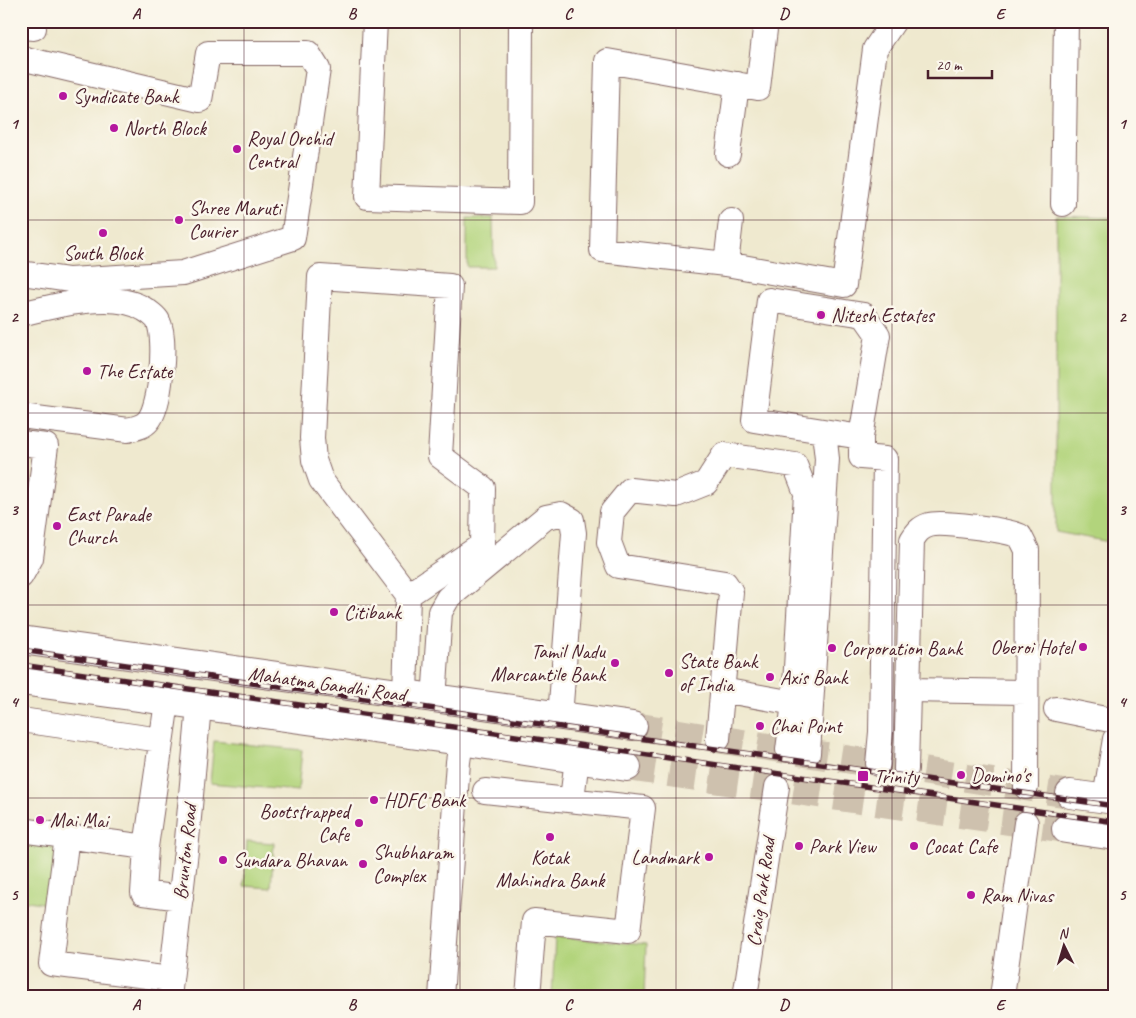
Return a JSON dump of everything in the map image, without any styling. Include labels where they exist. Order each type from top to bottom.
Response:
[{"type":"main road","name":"Mahatma Gandhi Road","points":[[21,640],[405,696],[633,726]]},
{"type":"main road","name":"Mahatma Gandhi Road","points":[[21,681],[627,767]]},
{"type":"main road","points":[[1070,794],[1110,799]]},
{"type":"main road","points":[[1066,829],[1115,836]]},
{"type":"street","points":[[375,21],[367,197],[520,202],[521,21]]},
{"type":"street","points":[[766,21],[758,88],[607,61],[602,250],[726,264],[844,285],[874,50],[894,21]]},
{"type":"street","points":[[1063,204],[1066,21]]},
{"type":"street","points":[[21,58],[200,100],[208,53],[308,53],[318,69],[293,238],[183,273],[69,280],[21,273]]},
{"type":"street","points":[[728,154],[737,84]]},
{"type":"street","points":[[726,264],[731,221]]},
{"type":"street","points":[[405,696],[408,596],[321,480],[314,460],[312,438],[320,277],[450,286],[440,456],[483,488],[482,545],[408,596]]},
{"type":"street","points":[[861,437],[754,420],[769,300],[864,314],[878,335],[861,437],[861,457],[885,459],[881,732],[878,764]]},
{"type":"street","points":[[21,314],[74,301],[118,302],[143,308],[158,320],[164,344],[156,405],[149,421],[139,427],[128,430],[21,416]]},
{"type":"street","points":[[718,739],[731,592],[725,583],[618,566],[609,542],[612,512],[630,490],[676,495],[706,483],[724,455],[795,465],[806,493],[793,709],[798,752],[827,459],[824,432]]},
{"type":"street","points":[[21,443],[46,446],[24,564]]},
{"type":"street","points":[[434,700],[440,612],[448,598],[546,517],[561,514],[572,520],[574,533],[560,717]]},
{"type":"street","points":[[906,768],[912,540],[918,530],[931,524],[1008,530],[1020,536],[1026,550],[1026,787]]},
{"type":"street","points":[[722,690],[793,709]]},
{"type":"street","points":[[908,690],[1026,692]]},
{"type":"street","points":[[166,702],[146,847],[143,893],[181,898]]},
{"type":"street","name":"Brunton Road","points":[[170,988],[181,898],[199,706]]},
{"type":"street","points":[[1056,710],[1115,721]]},
{"type":"street","points":[[21,720],[161,740]]},
{"type":"street","points":[[1110,799],[1115,739]]},
{"type":"street","points":[[441,997],[461,742]]},
{"type":"street","points":[[572,799],[577,759]]},
{"type":"street","name":"Craig Park Road","points":[[745,997],[777,787]]},
{"type":"street","points":[[485,791],[643,808],[628,931],[534,920],[528,997]]},
{"type":"street","points":[[1002,997],[1026,823]]},
{"type":"street","points":[[21,830],[146,847]]},
{"type":"street","points":[[67,836],[51,964],[170,988]]},
{"type":"green space","points":[[1056,216],[1115,218],[1115,543],[1056,532]]},
{"type":"green space","points":[[467,218],[493,218],[494,267],[467,267]]},
{"type":"green space","points":[[214,741],[302,750],[298,791],[210,783]]},
{"type":"green space","points":[[21,836],[63,842],[55,905],[21,900]]},
{"type":"green space","points":[[247,841],[274,843],[271,888],[244,886]]},
{"type":"green space","points":[[555,937],[646,945],[644,997],[552,997]]},
{"type":"tunnel","points":[[633,726],[1070,794]]},
{"type":"tunnel","points":[[627,767],[1066,829]]},
{"type":"railway","points":[[21,650],[1115,806]]},
{"type":"railway","points":[[21,665],[1115,822]]},
{"type":"place","name":"Syndicate Bank","points":[[63,96]]},
{"type":"place","name":"North Block","points":[[114,128]]},
{"type":"place","name":"Royal Orchid Central","points":[[237,149]]},
{"type":"place","name":"Shree Maruti Courier","points":[[179,220]]},
{"type":"place","name":"South Block","points":[[103,233]]},
{"type":"place","name":"Nitesh Estates","points":[[821,315]]},
{"type":"place","name":"The Estate","points":[[87,371]]},
{"type":"place","name":"East Parade Church","points":[[57,526]]},
{"type":"place","name":"Citibank","points":[[334,612]]},
{"type":"place","name":"Oberoi Hotel","points":[[1083,647]]},
{"type":"place","name":"Corporation Bank","points":[[832,648]]},
{"type":"place","name":"Tamil Nadu Marcantile Bank","points":[[615,663]]},
{"type":"place","name":"State Bank of India","points":[[669,673]]},
{"type":"place","name":"Axis Bank","points":[[770,677]]},
{"type":"place","name":"Chai Point","points":[[760,726]]},
{"type":"place","name":"Domino's","points":[[961,775]]},
{"type":"place","name":"Trinity","points":[[863,776]]},
{"type":"place","name":"HDFC Bank","points":[[374,800]]},
{"type":"place","name":"Mai Mai","points":[[40,820]]},
{"type":"place","name":"Bootstrapped Cafe","points":[[359,823]]},
{"type":"place","name":"Kotak Mahindra Bank","points":[[550,837]]},
{"type":"place","name":"Park View","points":[[799,846]]},
{"type":"place","name":"Cocat Cafe","points":[[914,846]]},
{"type":"place","name":"Landmark","points":[[709,857]]},
{"type":"place","name":"Sundara Bhavan","points":[[223,860]]},
{"type":"place","name":"Shubharam Complex","points":[[363,864]]},
{"type":"place","name":"Ram Nivas","points":[[971,895]]}]
